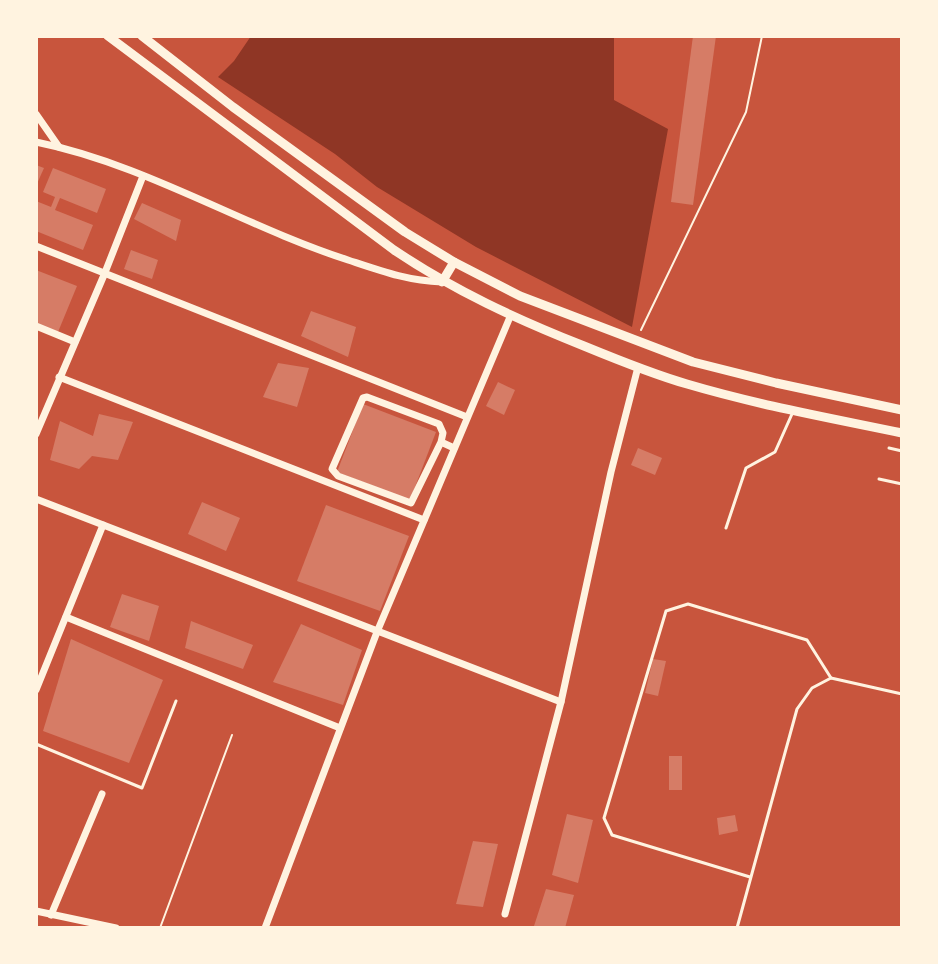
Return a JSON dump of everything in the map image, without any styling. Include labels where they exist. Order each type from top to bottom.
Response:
[{"type":"street","points":[[108,36],[342,212],[442,282],[510,317],[686,384],[902,433]]},
{"type":"street","points":[[142,36],[405,232],[520,296],[693,362],[902,410]]},
{"type":"street","points":[[36,114],[59,147]]},
{"type":"street","points":[[36,142],[74,150],[143,176],[300,244],[414,281],[442,282]]},
{"type":"street","points":[[36,434],[143,176]]},
{"type":"street","points":[[36,246],[467,417]]},
{"type":"street","points":[[442,282],[454,262]]},
{"type":"street","points":[[265,928],[377,632],[510,317]]},
{"type":"street","points":[[36,326],[75,342]]},
{"type":"street","points":[[505,914],[561,702],[611,472],[638,367]]},
{"type":"street","points":[[59,377],[424,520]]},
{"type":"street","points":[[367,397],[439,424],[443,433],[441,442],[414,501],[407,503],[338,476],[332,469],[363,398],[367,397]]},
{"type":"street","points":[[441,442],[454,448]]},
{"type":"street","points":[[421,485],[436,490]]},
{"type":"street","points":[[36,499],[561,702]]},
{"type":"street","points":[[36,690],[103,525]]},
{"type":"street","points":[[66,617],[340,728]]},
{"type":"street","points":[[51,915],[102,794]]},
{"type":"street","points":[[36,911],[116,928]]},
{"type":"lane","points":[[726,528],[746,468],[775,452],[785,435],[793,410]]},
{"type":"lane","points":[[889,448],[902,451]]},
{"type":"lane","points":[[879,479],[902,484]]},
{"type":"lane","points":[[750,877],[612,835],[604,818],[666,611],[688,604],[807,640],[831,678]]},
{"type":"lane","points":[[737,928],[797,709],[812,688],[831,678],[902,694]]},
{"type":"lane","points":[[36,744],[142,788],[176,701]]},
{"type":"path","points":[[635,342],[746,112],[762,36]]},
{"type":"path","points":[[160,928],[232,735]]},
{"type":"shaded area","points":[[251,36],[614,36],[614,100],[668,129],[632,327],[476,247],[377,187],[335,154],[218,77],[234,61]]},
{"type":"building","points":[[693,36],[716,36],[693,205],[671,202]]},
{"type":"building","points":[[36,165],[44,168],[36,186]]},
{"type":"building","points":[[53,168],[106,189],[97,213],[60,198],[55,210],[93,225],[83,250],[36,231],[36,201],[51,207],[55,197],[43,192]]},
{"type":"building","points":[[142,203],[181,220],[176,241],[134,219]]},
{"type":"building","points":[[131,250],[158,260],[152,279],[124,269]]},
{"type":"building","points":[[36,270],[77,286],[58,332],[36,324]]},
{"type":"building","points":[[311,311],[356,327],[348,357],[301,336]]},
{"type":"building","points":[[278,363],[309,368],[297,407],[263,397]]},
{"type":"building","points":[[498,382],[515,390],[504,415],[486,406]]},
{"type":"building","points":[[363,404],[436,432],[410,500],[337,472]]},
{"type":"building","points":[[99,414],[133,422],[118,460],[92,456],[79,469],[50,460],[60,421],[93,436]]},
{"type":"building","points":[[638,448],[662,458],[655,475],[631,465]]},
{"type":"building","points":[[202,502],[240,518],[226,551],[188,534]]},
{"type":"building","points":[[326,505],[409,536],[380,611],[297,581]]},
{"type":"building","points":[[122,594],[159,606],[149,641],[110,627]]},
{"type":"building","points":[[191,621],[253,645],[243,669],[185,648]]},
{"type":"building","points":[[301,624],[362,650],[343,705],[273,682]]},
{"type":"building","points":[[71,639],[163,680],[129,763],[43,731]]},
{"type":"building","points":[[653,659],[666,661],[658,696],[645,693]]},
{"type":"building","points":[[669,756],[682,756],[682,790],[669,790]]},
{"type":"building","points":[[567,814],[593,820],[578,883],[552,875]]},
{"type":"building","points":[[735,815],[738,831],[719,835],[717,818]]},
{"type":"building","points":[[473,841],[498,844],[483,907],[456,904]]},
{"type":"building","points":[[546,889],[574,895],[565,928],[534,926]]}]
